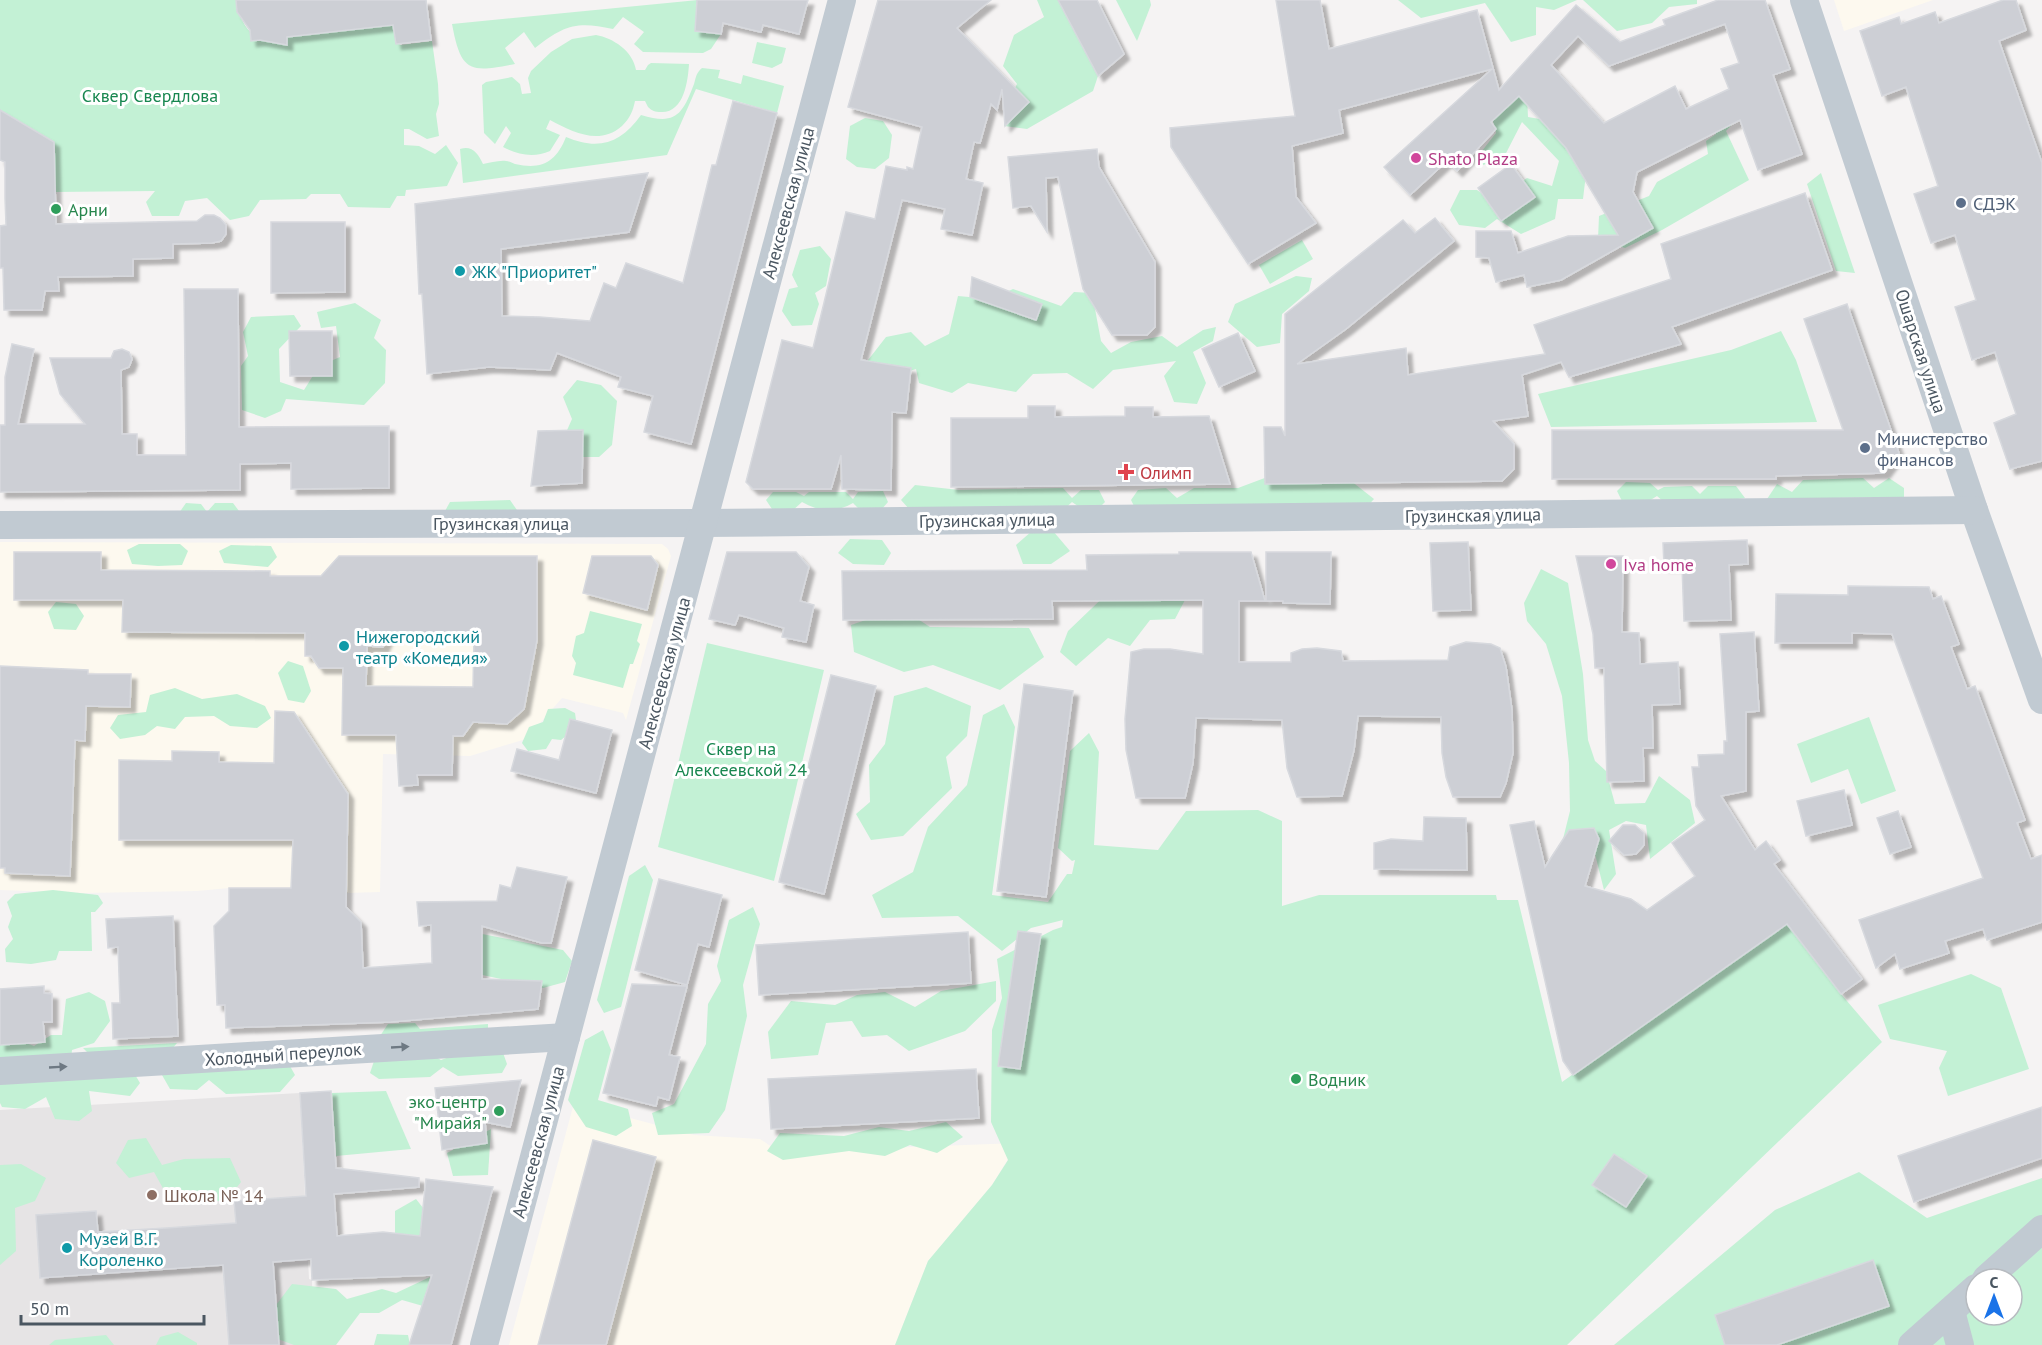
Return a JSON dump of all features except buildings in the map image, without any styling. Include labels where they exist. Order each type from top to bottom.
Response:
[{"type":"street","name":"Алексеевская улица","points":[[484,1345],[842,0]]},
{"type":"street","name":"Ошарская улица","points":[[1804,0],[1974,510],[2042,700]]},
{"type":"street","name":"Грузинская улица","points":[[0,525],[704,523],[1974,510]]},
{"type":"street","name":"Холодный переулок","points":[[0,1071],[566,1037]]},
{"type":"street","points":[[1999,1267],[2042,1229]]},
{"type":"street","points":[[1912,1345],[1964,1299]]},
{"type":"street","points":[[1951,1311],[1960,1345]]},
{"type":"shaded area","points":[[1834,0],[1933,0],[1844,31]]},
{"type":"shaded area","points":[[0,542],[662,544],[671,556],[626,720],[623,713],[562,698],[526,739],[470,756],[383,754],[380,892],[346,893],[229,888],[197,891],[84,893],[0,890]]},
{"type":"shaded area","name":"Школа № 14","points":[[300,1093],[314,1345],[0,1345],[0,1110]]},
{"type":"shaded area","points":[[574,1103],[694,1135],[760,1139],[779,1152],[1018,1143],[992,1185],[928,1261],[895,1345],[509,1345]]},
{"type":"green space","name":"Сквер Свердлова","points":[[0,0],[236,0],[241,18],[252,34],[265,41],[287,45],[287,37],[393,25],[396,42],[401,45],[432,41],[438,84],[439,104],[436,114],[439,136],[427,139],[409,129],[404,129],[404,145],[419,146],[435,154],[446,145],[458,163],[447,186],[406,190],[405,196],[397,196],[390,208],[348,207],[340,194],[311,194],[306,199],[260,200],[249,216],[230,220],[207,198],[185,201],[179,216],[152,216],[146,202],[155,191],[55,192],[54,142],[0,110]]},
{"type":"green space","points":[[698,0],[695,31],[721,34],[711,49],[703,53],[643,52],[634,44],[644,32],[623,17],[613,29],[590,25],[571,27],[554,34],[535,48],[524,32],[505,48],[515,64],[477,68],[464,60],[459,52],[452,24]]},
{"type":"green space","points":[[1037,0],[1058,0],[1098,76],[1093,91],[1027,129],[1004,126],[1007,103],[1017,84],[1003,66],[1014,35],[1044,17]]},
{"type":"green space","points":[[1116,0],[1150,0],[1151,5],[1137,41]]},
{"type":"green space","points":[[1398,0],[1577,0],[1554,10],[1536,7],[1536,35],[1511,42],[1485,3],[1421,18]]},
{"type":"green space","points":[[1583,0],[1697,0],[1697,4],[1669,7],[1652,23],[1617,31]]},
{"type":"green space","points":[[596,35],[615,42],[627,51],[636,70],[645,70],[651,63],[689,64],[680,102],[669,111],[657,112],[649,108],[645,101],[635,101],[625,123],[613,132],[604,135],[586,135],[550,120],[546,129],[560,135],[550,151],[532,155],[520,154],[503,147],[511,133],[506,126],[495,144],[484,133],[482,85],[486,82],[512,77],[520,84],[522,94],[531,93],[528,78],[531,71],[551,52],[572,39]]},
{"type":"green space","points":[[757,42],[786,48],[782,63],[772,68],[752,63]]},
{"type":"green space","points":[[702,68],[720,70],[718,78],[741,84],[743,75],[784,86],[777,113],[696,89],[667,155],[463,183],[460,149],[468,148],[474,151],[483,164],[508,161],[525,166],[540,165],[558,153],[566,137],[599,144],[617,138],[641,115],[662,119],[676,115],[685,104],[696,75]]},
{"type":"green space","points":[[1503,86],[1527,96],[1528,117],[1557,122],[1588,157],[1583,199],[1558,199],[1555,219],[1521,234],[1497,219],[1485,228],[1459,225],[1450,210],[1460,190],[1477,190],[1492,200],[1527,178],[1552,186],[1559,161],[1522,122],[1503,159],[1483,165],[1478,156],[1496,133],[1489,105]]},
{"type":"green space","points":[[1701,106],[1736,120],[1726,131],[1749,180],[1662,230],[1625,248],[1598,239],[1599,216],[1649,196],[1657,182],[1708,154],[1706,141],[1716,134]]},
{"type":"green space","points":[[865,118],[883,121],[892,135],[889,158],[875,169],[857,167],[846,159],[850,126]]},
{"type":"green space","points":[[1821,173],[1855,273],[1836,271],[1807,184]]},
{"type":"green space","points":[[1302,240],[1313,259],[1270,284],[1259,265]]},
{"type":"green space","points":[[820,246],[831,259],[826,286],[815,293],[819,304],[812,325],[792,326],[782,311],[789,289],[798,287],[792,275],[800,250]]},
{"type":"green space","points":[[1296,276],[1312,278],[1309,291],[1282,314],[1280,343],[1257,347],[1228,322],[1235,304]]},
{"type":"green space","points":[[1013,289],[1061,306],[1074,292],[1092,293],[1101,341],[1111,353],[1131,342],[1162,336],[1177,347],[1203,330],[1216,327],[1213,341],[1193,352],[1206,383],[1197,404],[1174,402],[1164,376],[1176,361],[1113,370],[1093,389],[1067,373],[1033,374],[1016,392],[968,383],[952,393],[919,383],[916,369],[886,378],[865,364],[886,337],[911,332],[925,346],[949,334],[958,296],[991,299]]},
{"type":"green space","points":[[355,303],[381,320],[374,338],[386,350],[385,383],[364,405],[286,399],[281,411],[265,418],[242,410],[241,366],[248,356],[243,332],[251,317],[294,315],[301,326],[279,349],[280,382],[304,390],[319,366],[340,357],[336,326],[321,328],[317,312]]},
{"type":"green space","points":[[1781,331],[1796,360],[1817,422],[1551,427],[1538,394],[1731,350]]},
{"type":"green space","points":[[577,380],[601,385],[617,401],[612,445],[599,457],[576,457],[564,437],[572,419],[563,397]]},
{"type":"green space","points":[[1283,471],[1346,477],[1374,499],[1362,512],[1139,516],[1131,500],[1138,490],[1166,488],[1177,498],[1194,488],[1238,488]]},
{"type":"green space","points":[[1863,478],[1874,488],[1889,478],[1904,488],[1904,497],[1767,499],[1777,484],[1792,492],[1803,480]]},
{"type":"green space","points":[[1626,482],[1650,483],[1658,490],[1664,487],[1692,486],[1700,494],[1708,486],[1736,486],[1745,498],[1671,508],[1657,496],[1644,504],[1623,503],[1617,491]]},
{"type":"green space","points":[[915,485],[959,490],[1063,488],[1072,498],[1081,490],[1099,490],[1105,502],[1097,510],[1085,511],[1072,502],[1058,515],[910,510],[901,500]]},
{"type":"green space","points":[[883,491],[888,502],[881,510],[861,511],[853,503],[828,510],[815,508],[802,502],[791,512],[774,512],[766,500],[773,492],[796,492],[804,496],[809,492],[846,492],[853,499],[858,492]]},
{"type":"green space","points":[[510,500],[519,513],[445,511],[450,502]]},
{"type":"green space","points":[[186,503],[201,504],[207,512],[215,503],[233,503],[239,511],[179,513]]},
{"type":"green space","points":[[1032,531],[1053,531],[1070,551],[1051,564],[1023,564],[1016,545]]},
{"type":"green space","points":[[850,539],[882,540],[891,553],[884,565],[853,564],[838,553]]},
{"type":"green space","points":[[139,544],[180,544],[188,551],[182,565],[132,564],[127,550]]},
{"type":"green space","points":[[231,545],[271,546],[277,557],[268,567],[224,563],[219,551]]},
{"type":"green space","points":[[1541,569],[1568,583],[1583,674],[1588,740],[1595,761],[1606,771],[1615,804],[1645,803],[1659,776],[1690,800],[1695,823],[1650,859],[1646,825],[1626,821],[1609,830],[1616,874],[1604,890],[1591,838],[1562,843],[1570,811],[1569,763],[1562,696],[1546,644],[1527,621],[1524,603]]},
{"type":"green space","points":[[1115,586],[1186,598],[1175,619],[1150,620],[1130,646],[1108,638],[1076,666],[1060,652],[1068,631]]},
{"type":"green space","points":[[56,602],[76,604],[84,616],[76,630],[54,629],[48,612]]},
{"type":"green space","points":[[901,608],[930,627],[1029,628],[1044,657],[1000,690],[933,665],[904,672],[854,652],[851,625]]},
{"type":"green space","points":[[590,611],[642,624],[637,641],[640,644],[633,664],[630,664],[623,688],[573,675],[576,663],[572,656],[576,636],[584,633]]},
{"type":"green space","name":"Сквер на Алексеевской 24","points":[[707,643],[824,670],[774,881],[658,847]]},
{"type":"green space","points":[[288,661],[303,666],[311,691],[304,703],[288,700],[278,673]]},
{"type":"green space","points":[[926,687],[971,706],[967,736],[946,757],[952,788],[903,836],[871,840],[856,814],[870,802],[869,765],[885,744],[894,696]]},
{"type":"green space","points":[[175,688],[202,699],[237,694],[265,706],[271,718],[257,728],[230,726],[214,716],[185,717],[175,729],[157,726],[145,735],[120,739],[110,728],[118,715],[146,712],[150,695]]},
{"type":"green space","name":"Водник","points":[[1004,704],[1015,727],[992,895],[1048,902],[1067,874],[1072,874],[1075,860],[1072,861],[1058,848],[1070,751],[1089,733],[1099,752],[1094,845],[1158,850],[1186,811],[1258,810],[1282,821],[1282,906],[1319,895],[1496,895],[1497,900],[1518,900],[1562,1082],[1787,924],[1841,994],[1882,1042],[1567,1345],[895,1345],[928,1261],[992,1185],[1008,1160],[991,1122],[992,1030],[1002,998],[997,959],[1062,927],[1063,920],[1031,928],[1002,951],[958,916],[882,918],[872,895],[913,872],[928,827],[967,785],[983,715]]},
{"type":"green space","points":[[565,708],[575,713],[577,727],[561,740],[552,739],[546,749],[528,751],[522,743],[529,727],[543,722],[548,709]]},
{"type":"green space","points":[[1869,717],[1896,791],[1861,804],[1848,769],[1811,783],[1797,744]]},
{"type":"green space","points":[[645,865],[653,880],[621,1007],[604,1013],[597,1000],[629,876]]},
{"type":"green space","points":[[53,890],[98,895],[103,903],[95,912],[91,912],[92,951],[59,951],[56,960],[31,964],[6,962],[5,949],[13,939],[8,927],[12,916],[7,902],[15,894]]},
{"type":"green space","points":[[753,907],[760,924],[743,985],[747,1016],[725,1110],[709,1133],[658,1135],[652,1113],[674,1104],[706,1044],[708,1004],[721,981],[717,966],[729,920]]},
{"type":"green space","points":[[467,931],[563,950],[572,961],[565,982],[543,988],[478,974]]},
{"type":"green space","points":[[1971,974],[2001,988],[2029,1069],[1948,1096],[1939,1068],[1947,1051],[1890,1039],[1878,1005]]},
{"type":"green space","points":[[996,981],[996,1001],[965,1031],[909,1051],[887,1035],[862,1037],[852,1021],[826,1023],[818,1055],[771,1059],[768,1032],[791,1001],[835,1005],[857,995],[885,992],[915,1007],[941,991]]},
{"type":"green space","points":[[89,992],[105,1001],[110,1021],[94,1043],[72,1050],[71,1060],[0,1066],[0,1040],[16,1039],[34,1046],[51,1035],[62,1035],[66,999]]},
{"type":"green space","points":[[415,1023],[420,1029],[488,1024],[488,1030],[380,1036],[388,1024]]},
{"type":"green space","points":[[603,1030],[611,1050],[598,1100],[628,1109],[632,1126],[616,1136],[586,1127],[568,1100],[585,1040]]},
{"type":"green space","points":[[177,1043],[172,1049],[88,1053],[83,1048]]},
{"type":"green space","points":[[502,1050],[507,1064],[502,1073],[458,1076],[443,1067],[430,1077],[379,1079],[370,1073],[374,1061],[430,1054],[441,1060],[457,1054]]},
{"type":"green space","points":[[286,1059],[295,1075],[280,1092],[226,1094],[209,1080],[197,1090],[170,1089],[162,1075]]},
{"type":"green space","points":[[131,1068],[140,1083],[130,1096],[89,1091],[92,1111],[79,1121],[55,1119],[46,1097],[25,1109],[2,1107],[0,1103],[0,1080]]},
{"type":"green space","points":[[386,1091],[411,1149],[336,1156],[332,1093]]},
{"type":"green space","points":[[946,1122],[963,1137],[937,1153],[910,1145],[885,1156],[849,1151],[783,1160],[767,1151],[780,1133],[844,1136],[879,1127],[909,1131]]},
{"type":"green space","points":[[491,1129],[488,1175],[453,1176],[447,1153]]},
{"type":"green space","points":[[146,1138],[162,1165],[184,1159],[230,1158],[241,1182],[226,1201],[170,1201],[154,1172],[129,1178],[116,1163],[128,1140]]},
{"type":"green space","points":[[21,1164],[46,1178],[35,1201],[15,1208],[16,1251],[0,1265],[0,1165]]},
{"type":"green space","points":[[1859,1172],[1927,1218],[2042,1178],[2042,1345],[1614,1345],[1775,1210]]},
{"type":"green space","points":[[416,1199],[427,1213],[424,1241],[395,1240],[395,1211]]},
{"type":"green space","points":[[430,1277],[439,1288],[423,1306],[402,1300],[379,1313],[360,1313],[336,1345],[294,1345],[275,1338],[273,1309],[292,1284],[336,1289],[347,1299],[382,1289],[396,1293]]},
{"type":"green space","points":[[178,1332],[197,1345],[156,1345],[160,1337]]},
{"type":"green space","points":[[377,1334],[408,1335],[410,1345],[374,1345]]},
{"type":"green space","points":[[106,1335],[114,1345],[49,1345],[55,1340]]},
{"type":"place","name":"Shato Plaza","points":[[1416,158]]},
{"type":"place","name":"СДЭК","points":[[1961,203]]},
{"type":"place","name":"Арни","points":[[56,209]]},
{"type":"place","name":"ЖК \"Приоритет\"","points":[[460,271]]},
{"type":"place","name":"Министерство финансов","points":[[1865,448]]},
{"type":"place","name":"Олимп","points":[[1126,472]]},
{"type":"place","name":"Iva home","points":[[1611,564]]},
{"type":"place","name":"Нижегородский театр «Комедия»","points":[[344,646]]},
{"type":"place","name":"Водник","points":[[1296,1079]]},
{"type":"place","name":"эко-центр \"Мирайя\"","points":[[499,1111]]},
{"type":"place","name":"Школа № 14","points":[[152,1195]]},
{"type":"place","name":"Музей В.Г. Короленко","points":[[67,1248]]}]
